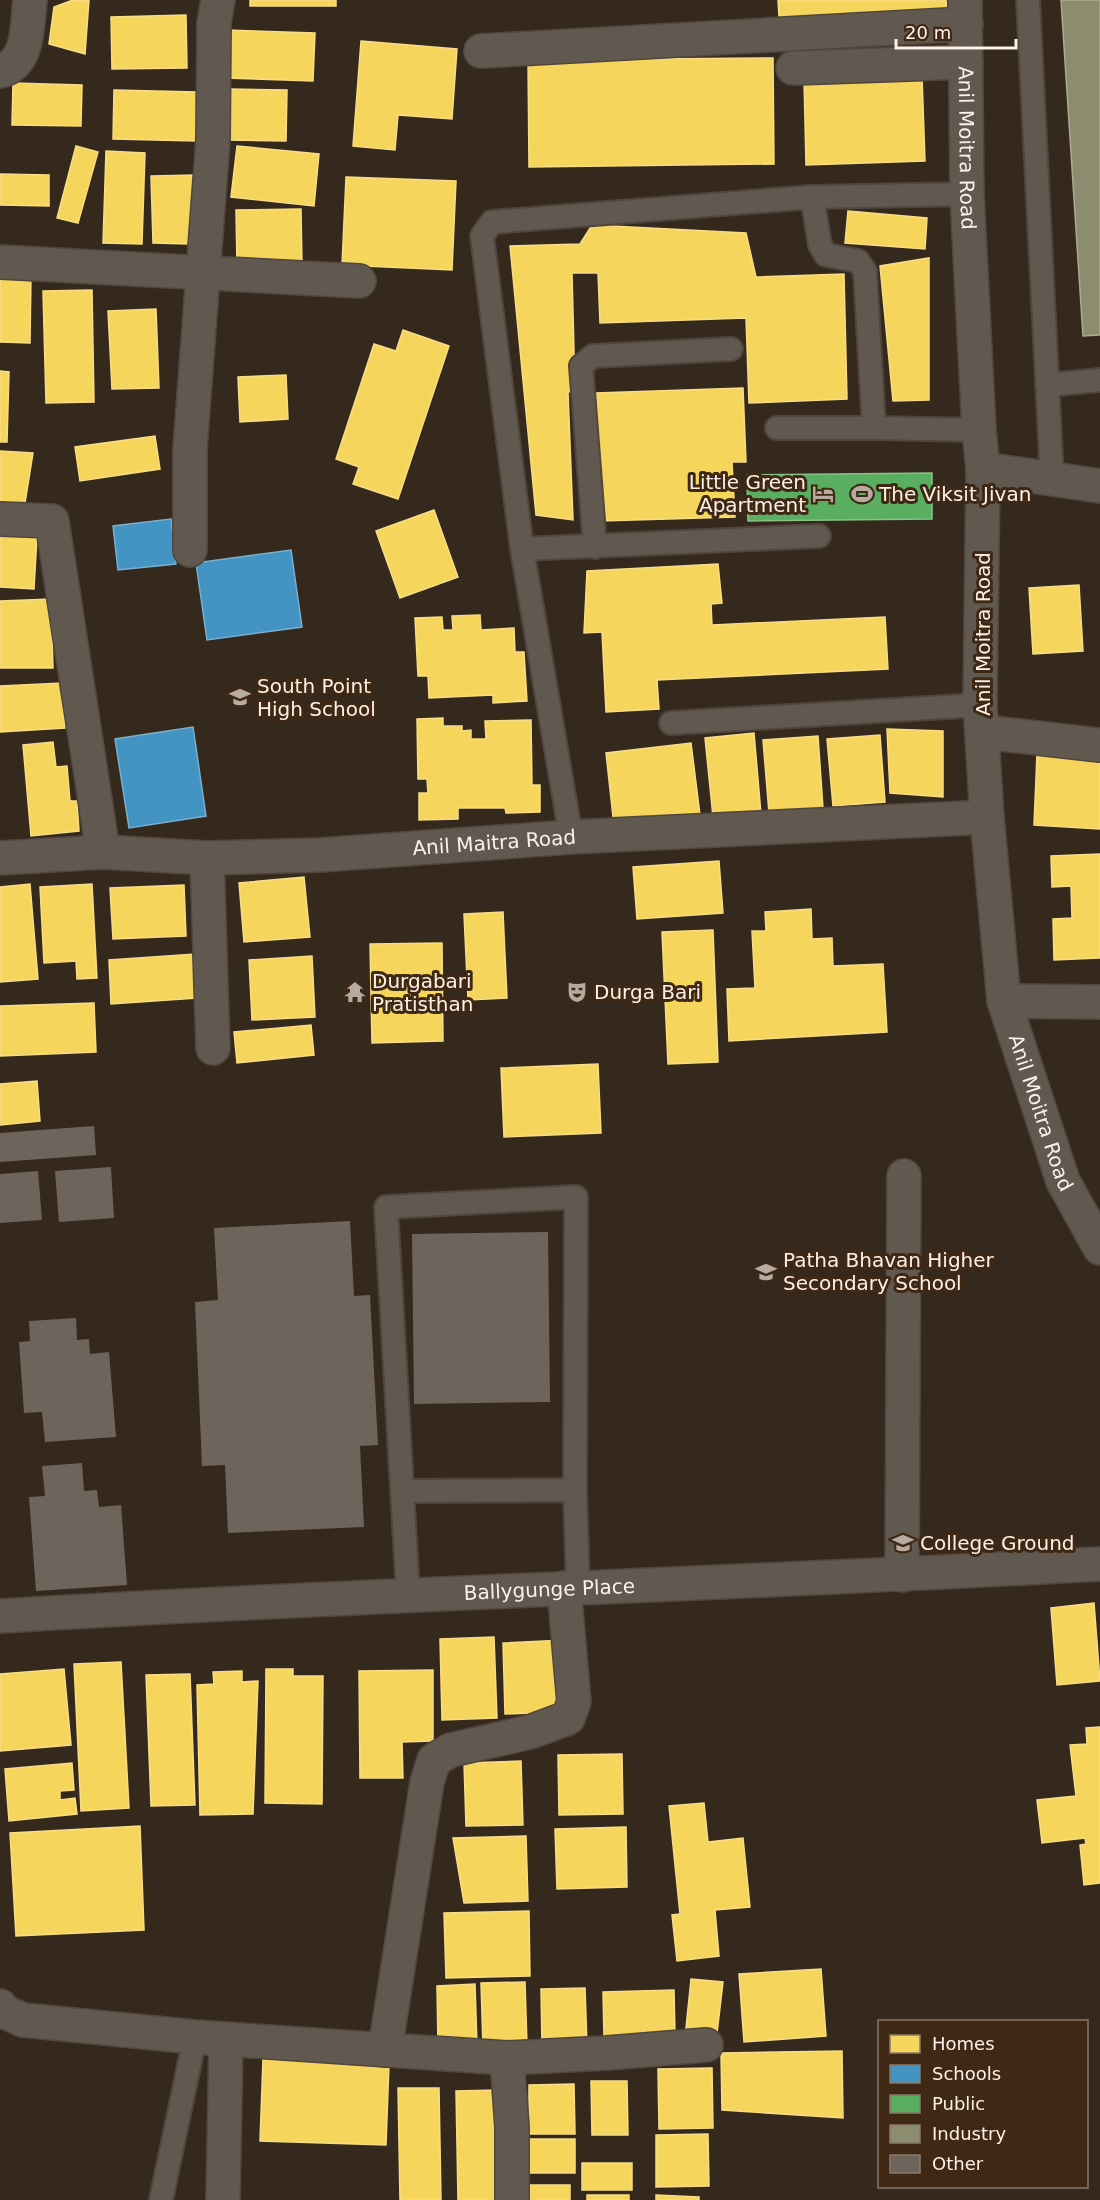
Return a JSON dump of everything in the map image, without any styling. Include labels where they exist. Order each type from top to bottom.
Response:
[{"type":"street","points":[[0,71],[5,70],[22,54],[30,0]]},
{"type":"street","points":[[190,550],[190,449],[205,274],[213,140],[214,23],[218,0]]},
{"type":"street","points":[[481,51],[966,12]]},
{"type":"street","name":"Anil Moitra Road","points":[[966,12],[967,194],[979,430],[984,469],[982,718],[987,817],[1004,1001],[1063,1181],[1100,1248]]},
{"type":"street","points":[[793,68],[966,62]]},
{"type":"street","points":[[0,262],[359,281]]},
{"type":"street","points":[[984,469],[1100,486]]},
{"type":"street","points":[[0,519],[52,521],[103,852]]},
{"type":"street","points":[[982,718],[1100,745]]},
{"type":"street","name":"Anil Maitra Road","points":[[0,858],[103,852],[207,858],[320,855],[571,837],[987,817]]},
{"type":"street","points":[[207,858],[213,1048]]},
{"type":"street","points":[[1004,1001],[1100,1002]]},
{"type":"street","points":[[902,1575],[904,1176]]},
{"type":"street","name":"Ballygunge Place","points":[[0,1616],[408,1594],[902,1575],[1100,1564]]},
{"type":"street","points":[[385,2050],[427,1782],[434,1760],[451,1750],[530,1732],[568,1718],[574,1702],[571,1588]]},
{"type":"street","points":[[0,2006],[5,2012],[23,2020],[210,2038],[507,2058],[706,2045]]},
{"type":"street","points":[[210,2038],[224,2200]]},
{"type":"street","points":[[507,2058],[512,2127],[512,2200]]},
{"type":"lane","points":[[1028,0],[1052,478]]},
{"type":"lane","points":[[571,837],[522,549],[482,236],[492,222],[812,197],[967,194]]},
{"type":"lane","points":[[812,197],[820,245],[826,255],[858,261],[865,271],[874,428]]},
{"type":"lane","points":[[595,547],[581,366],[592,356],[730,349]]},
{"type":"lane","points":[[1047,385],[1100,380]]},
{"type":"lane","points":[[777,428],[979,430]]},
{"type":"lane","points":[[522,549],[819,536]]},
{"type":"lane","points":[[671,723],[982,718]]},
{"type":"lane","points":[[408,1594],[386,1206],[576,1197],[575,1490],[571,1588]]},
{"type":"lane","points":[[402,1491],[575,1490]]},
{"type":"lane","points":[[161,2200],[210,2038]]},
{"type":"building: Homes","points":[[73,0],[89,0],[85,54],[49,44],[54,7]]},
{"type":"building: Homes","points":[[250,0],[336,0],[336,6],[250,6]]},
{"type":"building: Homes","points":[[778,0],[946,0],[947,12],[779,17]]},
{"type":"building: Homes","points":[[186,15],[187,68],[112,69],[111,17]]},
{"type":"building: Homes","points":[[225,30],[315,33],[313,81],[224,78]]},
{"type":"building: Homes","points":[[361,41],[457,49],[452,119],[398,115],[395,150],[353,146]]},
{"type":"building: Homes","points":[[773,58],[774,164],[529,167],[528,60]]},
{"type":"building: Homes","points":[[922,76],[925,161],[806,165],[804,79]]},
{"type":"building: Homes","points":[[13,83],[82,85],[81,126],[12,125]]},
{"type":"building: Homes","points":[[228,89],[287,90],[286,141],[227,140]]},
{"type":"building: Homes","points":[[114,90],[197,92],[196,141],[113,139]]},
{"type":"building: Homes","points":[[76,146],[98,152],[78,223],[57,218]]},
{"type":"building: Homes","points":[[237,146],[319,154],[314,206],[231,197]]},
{"type":"building: Homes","points":[[106,151],[145,153],[142,244],[103,243]]},
{"type":"building: Homes","points":[[0,174],[49,175],[49,206],[0,205]]},
{"type":"building: Homes","points":[[196,175],[188,244],[153,243],[151,176]]},
{"type":"building: Homes","points":[[346,177],[456,181],[452,270],[342,265]]},
{"type":"building: Homes","points":[[301,209],[302,265],[237,267],[236,210]]},
{"type":"building: Homes","points":[[848,211],[927,218],[925,249],[845,243]]},
{"type":"building: Homes","points":[[592,225],[746,233],[756,277],[844,274],[847,399],[749,403],[746,318],[600,323],[598,273],[572,273],[575,391],[568,392],[573,520],[536,515],[510,246],[580,244]]},
{"type":"building: Homes","points":[[929,258],[929,400],[893,401],[880,266]]},
{"type":"building: Homes","points":[[0,276],[31,276],[30,343],[0,342]]},
{"type":"building: Homes","points":[[92,290],[94,402],[46,403],[43,291]]},
{"type":"building: Homes","points":[[156,309],[159,388],[112,389],[108,311]]},
{"type":"building: Homes","points":[[403,330],[449,346],[398,499],[353,484],[359,467],[336,459],[374,344],[396,351]]},
{"type":"building: Homes","points":[[0,371],[9,372],[7,442],[0,442]]},
{"type":"building: Homes","points":[[286,375],[288,419],[240,422],[238,377]]},
{"type":"building: Homes","points":[[743,388],[746,462],[732,462],[735,517],[601,521],[596,393]]},
{"type":"building: Homes","points":[[155,436],[160,469],[80,481],[75,447]]},
{"type":"building: Homes","points":[[0,451],[33,453],[25,503],[0,502]]},
{"type":"building: Homes","points":[[434,510],[458,577],[400,598],[376,531]]},
{"type":"building: Homes","points":[[0,534],[37,536],[34,589],[0,587]]},
{"type":"building: Homes","points":[[718,564],[722,603],[711,604],[712,625],[885,617],[888,669],[657,680],[659,709],[606,712],[602,632],[584,633],[587,571]]},
{"type":"building: Homes","points":[[1079,585],[1083,651],[1033,654],[1029,588]]},
{"type":"building: Homes","points":[[51,599],[53,668],[0,668],[0,601]]},
{"type":"building: Homes","points":[[480,615],[481,630],[514,628],[515,652],[524,652],[527,701],[493,703],[493,695],[429,698],[428,676],[418,676],[415,618],[442,617],[443,630],[453,630],[452,616]]},
{"type":"building: Homes","points":[[62,683],[65,728],[0,732],[0,686]]},
{"type":"building: Homes","points":[[443,718],[443,726],[462,726],[462,731],[471,730],[471,739],[486,739],[485,721],[531,720],[532,785],[540,785],[540,812],[506,813],[505,808],[458,808],[458,819],[419,820],[419,793],[428,793],[427,779],[418,779],[417,719]]},
{"type":"building: Homes","points":[[887,729],[943,731],[943,797],[890,793]]},
{"type":"building: Homes","points":[[754,733],[761,814],[713,817],[705,738]]},
{"type":"building: Homes","points":[[880,735],[885,802],[833,806],[827,739]]},
{"type":"building: Homes","points":[[818,736],[823,808],[769,813],[763,740]]},
{"type":"building: Homes","points":[[53,742],[56,767],[67,766],[70,801],[77,801],[79,831],[31,836],[23,745]]},
{"type":"building: Homes","points":[[691,743],[700,815],[614,826],[606,753]]},
{"type":"building: Homes","points":[[1037,754],[1100,758],[1100,829],[1034,825]]},
{"type":"building: Homes","points":[[1100,854],[1100,958],[1054,960],[1053,919],[1072,918],[1071,886],[1052,887],[1051,856]]},
{"type":"building: Homes","points":[[719,861],[723,913],[637,919],[633,867]]},
{"type":"building: Homes","points":[[304,877],[310,937],[244,942],[239,883]]},
{"type":"building: Homes","points":[[30,884],[38,979],[0,982],[0,887]]},
{"type":"building: Homes","points":[[92,884],[97,978],[77,979],[76,961],[44,963],[40,887]]},
{"type":"building: Homes","points":[[184,885],[186,936],[113,939],[110,888]]},
{"type":"building: Homes","points":[[811,909],[812,939],[832,938],[833,966],[883,964],[887,1032],[729,1041],[727,989],[755,988],[752,931],[766,931],[765,912]]},
{"type":"building: Homes","points":[[503,912],[507,998],[468,1000],[464,914]]},
{"type":"building: Homes","points":[[713,930],[718,1062],[668,1064],[662,932]]},
{"type":"building: Homes","points":[[442,943],[443,1041],[372,1043],[370,944]]},
{"type":"building: Homes","points":[[195,954],[197,998],[111,1004],[109,960]]},
{"type":"building: Homes","points":[[312,956],[315,1017],[252,1020],[249,960]]},
{"type":"building: Homes","points":[[94,1003],[96,1052],[0,1056],[0,1006]]},
{"type":"building: Homes","points":[[311,1025],[314,1055],[237,1063],[234,1032]]},
{"type":"building: Homes","points":[[598,1064],[601,1133],[504,1137],[501,1068]]},
{"type":"building: Homes","points":[[37,1081],[40,1121],[0,1125],[0,1084]]},
{"type":"building: Homes","points":[[1094,1603],[1100,1681],[1057,1685],[1051,1608]]},
{"type":"building: Homes","points":[[494,1637],[497,1718],[442,1720],[440,1639]]},
{"type":"building: Homes","points":[[564,1640],[555,1712],[505,1714],[503,1643]]},
{"type":"building: Homes","points":[[121,1662],[129,1808],[81,1811],[74,1664]]},
{"type":"building: Homes","points":[[64,1669],[71,1745],[0,1751],[0,1674]]},
{"type":"building: Homes","points":[[266,1669],[293,1669],[293,1676],[323,1676],[322,1804],[265,1803]]},
{"type":"building: Homes","points":[[433,1670],[433,1741],[402,1742],[403,1778],[360,1778],[359,1671]]},
{"type":"building: Homes","points":[[242,1671],[242,1682],[258,1681],[253,1814],[200,1815],[197,1685],[214,1684],[213,1672]]},
{"type":"building: Homes","points":[[190,1674],[195,1805],[151,1806],[146,1675]]},
{"type":"building: Homes","points":[[1100,1727],[1100,1883],[1084,1885],[1080,1845],[1086,1844],[1085,1838],[1042,1843],[1037,1800],[1076,1796],[1070,1745],[1087,1744],[1086,1728]]},
{"type":"building: Homes","points":[[622,1754],[623,1814],[559,1815],[558,1755]]},
{"type":"building: Homes","points":[[521,1761],[523,1825],[466,1826],[464,1763]]},
{"type":"building: Homes","points":[[72,1763],[74,1790],[60,1791],[60,1800],[75,1798],[77,1814],[9,1821],[5,1769]]},
{"type":"building: Homes","points":[[704,1803],[708,1842],[743,1838],[750,1907],[715,1910],[719,1956],[677,1961],[672,1915],[680,1914],[669,1806]]},
{"type":"building: Homes","points":[[140,1826],[144,1930],[16,1936],[10,1833]]},
{"type":"building: Homes","points":[[626,1827],[627,1887],[557,1889],[555,1829]]},
{"type":"building: Homes","points":[[526,1836],[528,1901],[464,1903],[453,1838]]},
{"type":"building: Homes","points":[[529,1911],[530,1976],[446,1978],[444,1913]]},
{"type":"building: Homes","points":[[821,1969],[826,2036],[744,2042],[739,1974]]},
{"type":"building: Homes","points":[[691,1979],[723,1982],[716,2042],[685,2038]]},
{"type":"building: Homes","points":[[525,1982],[527,2045],[483,2047],[481,1983]]},
{"type":"building: Homes","points":[[475,1984],[477,2045],[438,2046],[437,1986]]},
{"type":"building: Homes","points":[[585,1988],[587,2045],[542,2047],[541,1989]]},
{"type":"building: Homes","points":[[674,1990],[675,2035],[604,2037],[603,1992]]},
{"type":"building: Homes","points":[[842,2051],[843,2118],[722,2110],[721,2053]]},
{"type":"building: Homes","points":[[263,2059],[389,2064],[386,2145],[260,2141]]},
{"type":"building: Homes","points":[[712,2068],[713,2128],[659,2129],[658,2069]]},
{"type":"building: Homes","points":[[591,2081],[627,2081],[628,2135],[592,2135]]},
{"type":"building: Homes","points":[[574,2084],[575,2134],[529,2134],[529,2085]]},
{"type":"building: Homes","points":[[398,2088],[439,2088],[441,2200],[400,2200]]},
{"type":"building: Homes","points":[[498,2090],[500,2200],[458,2200],[456,2091]]},
{"type":"building: Homes","points":[[708,2134],[709,2186],[656,2187],[656,2135]]},
{"type":"building: Homes","points":[[529,2139],[575,2139],[575,2173],[529,2173]]},
{"type":"building: Homes","points":[[582,2163],[632,2163],[632,2190],[582,2190]]},
{"type":"building: Homes","points":[[525,2185],[570,2185],[570,2200],[526,2200]]},
{"type":"building: Homes","points":[[587,2195],[629,2195],[629,2200],[587,2200]]},
{"type":"building: Homes","points":[[656,2195],[699,2197],[699,2200],[656,2200]]},
{"type":"building: Schools","points":[[171,519],[176,564],[118,570],[113,526]]},
{"type":"building: Schools","points":[[291,550],[302,627],[207,640],[196,563]]},
{"type":"building: Schools","points":[[193,727],[206,816],[129,828],[115,739]]},
{"type":"building: Public","points":[[932,473],[932,519],[748,521],[747,475]]},
{"type":"building: Industry","points":[[1061,0],[1100,0],[1100,335],[1083,336]]},
{"type":"building: Other","points":[[94,1126],[96,1155],[0,1162],[0,1133]]},
{"type":"building: Other","points":[[111,1167],[114,1218],[59,1222],[55,1171]]},
{"type":"building: Other","points":[[38,1171],[42,1220],[0,1223],[0,1174]]},
{"type":"building: Other","points":[[350,1221],[354,1296],[370,1295],[378,1445],[360,1446],[364,1527],[228,1533],[225,1465],[202,1466],[195,1302],[218,1300],[214,1228]]},
{"type":"building: Other","points":[[548,1232],[550,1402],[414,1404],[412,1234]]},
{"type":"building: Other","points":[[76,1318],[77,1340],[89,1339],[90,1354],[109,1352],[116,1437],[45,1442],[42,1412],[24,1413],[19,1342],[30,1341],[29,1321]]},
{"type":"building: Other","points":[[82,1463],[84,1491],[97,1490],[99,1507],[121,1505],[127,1585],[36,1591],[29,1497],[45,1496],[42,1466]]},
{"type":"place","name":"Little Green Apartment","points":[[823,494]]},
{"type":"place","name":"The Viksit Jivan","points":[[862,494]]},
{"type":"place","name":"South Point High School","points":[[240,697]]},
{"type":"place","name":"Durgabari Pratisthan","points":[[355,992]]},
{"type":"place","name":"Durga Bari","points":[[577,992]]},
{"type":"place","name":"Patha Bhavan Higher Secondary School","points":[[766,1272]]},
{"type":"place","name":"College Ground","points":[[903,1543]]}]
